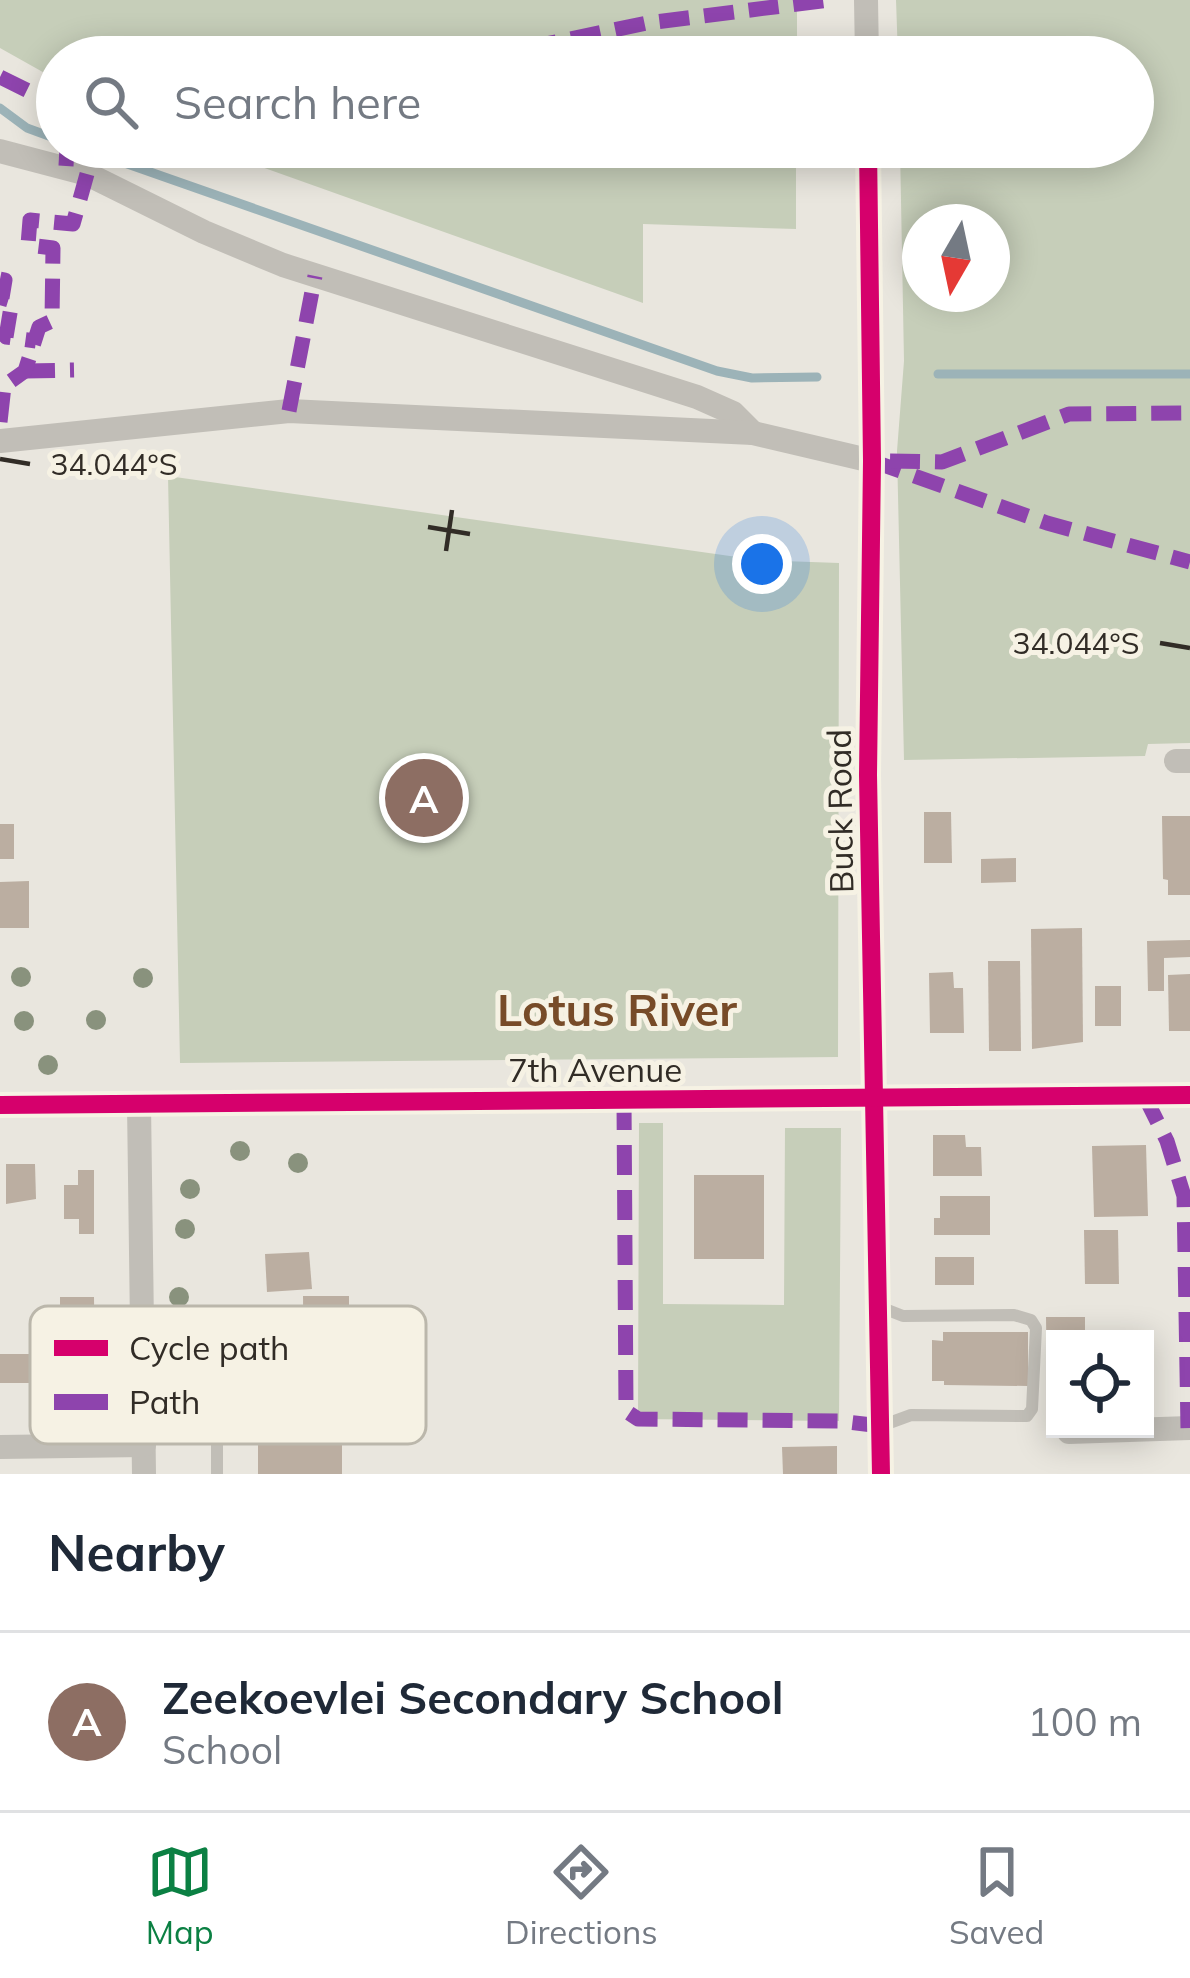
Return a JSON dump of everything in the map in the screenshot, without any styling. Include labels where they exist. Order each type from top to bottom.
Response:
[{"type":"street","points":[[866,0],[867,36]]},
{"type":"street","points":[[0,151],[36,161]]},
{"type":"street","points":[[64,168],[283,265],[697,397],[733,413],[753,433]]},
{"type":"street","name":"Buck Road","points":[[868,168],[872,461],[868,775],[881,1474]]},
{"type":"street","points":[[0,441],[289,411],[753,433],[872,461]]},
{"type":"street","name":"7th Avenue","points":[[0,1105],[1190,1095]]},
{"type":"street","points":[[139,1104],[142,1306]]},
{"type":"street","points":[[1154,1429],[1190,1428]]},
{"type":"street","points":[[0,1447],[144,1445],[144,1474]]},
{"type":"lane","points":[[879,1307],[903,1316],[1014,1315],[1036,1328],[1032,1409],[1027,1416],[911,1415],[881,1426]]},
{"type":"green space","points":[[0,0],[797,0],[797,36],[36,36],[36,68],[0,48]]},
{"type":"green space","points":[[896,0],[1190,0],[1190,743],[1148,744],[1145,756],[904,760],[897,451],[903,312],[1010,312],[1010,204],[902,204],[902,254],[900,168],[1154,168],[1154,36],[897,36]]},
{"type":"green space","points":[[265,168],[796,168],[796,229],[643,224],[643,303]]},
{"type":"green space","points":[[168,476],[758,560],[839,563],[838,1057],[180,1063]]},
{"type":"green space","points":[[639,1123],[663,1123],[663,1304],[784,1305],[785,1128],[841,1128],[839,1421],[638,1419]]},
{"type":"building","points":[[924,812],[951,812],[952,863],[924,863]]},
{"type":"building","points":[[1162,816],[1190,816],[1190,895],[1168,895],[1168,880],[1163,879]]},
{"type":"building","points":[[0,824],[14,824],[14,859],[0,859]]},
{"type":"building","points":[[1016,858],[1016,882],[981,883],[981,859]]},
{"type":"building","points":[[29,881],[29,928],[0,928],[0,882]]},
{"type":"building","points":[[1082,928],[1083,1042],[1032,1049],[1031,929]]},
{"type":"building","points":[[1190,940],[1190,957],[1164,958],[1164,991],[1148,991],[1147,941]]},
{"type":"building","points":[[988,961],[1020,961],[1021,1051],[989,1051]]},
{"type":"building","points":[[953,972],[954,988],[963,988],[964,1033],[930,1033],[929,973]]},
{"type":"building","points":[[1190,974],[1190,1031],[1169,1031],[1168,975]]},
{"type":"building","points":[[1095,986],[1121,986],[1121,1026],[1095,1026]]},
{"type":"building","points":[[933,1135],[965,1135],[966,1147],[981,1147],[982,1176],[933,1176]]},
{"type":"building","points":[[1146,1145],[1148,1216],[1094,1217],[1092,1146]]},
{"type":"building","points":[[6,1164],[35,1164],[36,1199],[6,1204]]},
{"type":"building","points":[[78,1170],[94,1170],[94,1234],[79,1234],[79,1219],[64,1219],[64,1185],[78,1185]]},
{"type":"building","points":[[694,1175],[764,1175],[764,1259],[694,1259]]},
{"type":"building","points":[[940,1196],[990,1196],[990,1235],[934,1235]]},
{"type":"building","points":[[1084,1230],[1118,1230],[1119,1284],[1085,1284]]},
{"type":"building","points":[[309,1252],[312,1289],[267,1292],[265,1254]]},
{"type":"building","points":[[935,1257],[974,1257],[974,1285],[935,1285]]},
{"type":"building","points":[[303,1296],[349,1296],[349,1306],[303,1306]]},
{"type":"building","points":[[60,1297],[94,1297],[94,1306],[60,1306]]},
{"type":"building","points":[[1046,1317],[1085,1317],[1085,1330],[1046,1330]]},
{"type":"building","points":[[943,1332],[1028,1332],[1028,1386],[932,1381],[932,1340],[943,1341]]},
{"type":"building","points":[[0,1354],[30,1354],[30,1383],[0,1383]]},
{"type":"building","points":[[258,1444],[342,1444],[342,1474],[258,1474]]},
{"type":"building","points":[[837,1446],[837,1474],[783,1474],[782,1447]]},
{"type":"waterway","points":[[0,108],[36,131]]},
{"type":"waterway","points":[[139,168],[717,371],[752,378],[817,377]]},
{"type":"waterway","points":[[938,374],[1190,374]]},
{"type":"marked path","points":[[584,36],[647,23],[830,0]]},
{"type":"marked path","points":[[0,77],[36,95]]},
{"type":"marked path","points":[[0,422],[4,386],[25,371],[39,327],[52,321],[53,248],[28,245],[30,220],[73,224],[87,174]]},
{"type":"marked path","points":[[289,411],[315,276]]},
{"type":"marked path","points":[[0,279],[5,280],[2,298],[12,301],[6,337],[36,341]]},
{"type":"marked path","points":[[25,371],[74,370]]},
{"type":"marked path","points":[[890,461],[942,462],[1069,414],[1190,413]]},
{"type":"marked path","points":[[872,461],[1047,523],[1190,562]]},
{"type":"marked path","points":[[1144,1095],[1167,1141],[1184,1196],[1188,1428]]},
{"type":"marked path","points":[[624,1100],[626,1411],[638,1419],[839,1421],[881,1426]]},
{"type":"cycle path","points":[[868,168],[872,461],[868,775],[881,1474]]},
{"type":"cycle path","points":[[0,1105],[1190,1095]]},
{"type":"place","name":"Zeekoevlei Secondary School","points":[[424,798]]},
{"type":"district","name":"Lotus River","points":[[617,1010]]}]
